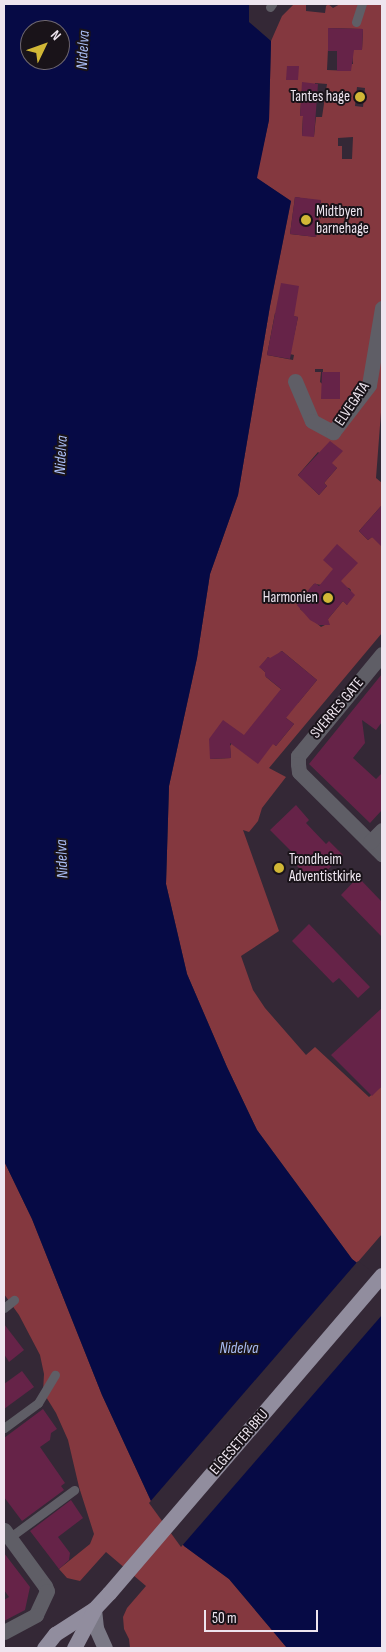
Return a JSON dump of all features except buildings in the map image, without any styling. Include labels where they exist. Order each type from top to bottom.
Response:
[{"type":"main road","name":"ELGESETER BRU","points":[[94,1609],[382,1275]]},
{"type":"main road","points":[[44,1648],[55,1634],[94,1609]]},
{"type":"main road","points":[[74,1648],[94,1609]]},
{"type":"main road","points":[[94,1609],[96,1628],[105,1648]]},
{"type":"street","name":"ELVEGATA","points":[[295,381],[312,421],[333,432],[369,385],[382,308]]},
{"type":"street","name":"SVERRES GATE","points":[[370,842],[299,772],[298,756],[382,654]]},
{"type":"street","points":[[382,830],[370,842],[382,854]]},
{"type":"street","points":[[4,1632],[36,1615],[46,1597],[46,1586],[7,1534]]},
{"type":"lane","points":[[356,22],[362,4]]},
{"type":"lane","points":[[4,1308],[14,1300]]},
{"type":"lane","points":[[4,1428],[38,1403],[55,1375]]},
{"type":"lane","points":[[7,1534],[74,1490]]},
{"type":"shaded area","points":[[294,4],[306,4],[306,11],[325,13],[328,4],[333,8],[340,4],[382,4],[382,399],[376,478],[382,483],[382,505],[359,531],[368,540],[372,537],[382,542],[382,633],[269,768],[286,777],[262,808],[258,821],[249,832],[243,830],[279,931],[241,956],[253,990],[265,1008],[306,1055],[315,1047],[369,1097],[382,1086],[382,1234],[357,1263],[352,1259],[257,1130],[227,1067],[187,974],[166,884],[169,786],[197,658],[210,574],[238,495],[270,306],[291,201],[256,178],[269,120],[271,41],[282,16]],"holes":[[[329,28],[363,29],[362,50],[352,50],[353,64],[351,64],[351,71],[327,70]],[[315,83],[327,84],[322,117],[316,117],[314,136],[302,135],[303,116],[300,116],[302,90],[314,93]],[[357,87],[365,88],[363,107],[355,106]],[[353,137],[352,159],[342,159],[342,146],[338,146],[338,138]],[[295,197],[321,201],[316,237],[290,234]],[[275,313],[298,317],[290,354],[294,355],[293,360],[267,355]],[[315,369],[323,369],[323,372],[340,372],[340,399],[320,382],[321,372],[315,372]],[[318,452],[337,468],[324,483],[327,486],[319,495],[298,475]],[[314,584],[349,588],[351,590],[347,605],[343,601],[328,619],[327,624],[321,627],[300,609],[309,590]],[[282,651],[317,680],[298,703],[266,677],[265,672],[260,667],[268,657],[277,661]],[[282,715],[294,724],[276,746],[264,736]],[[235,739],[230,746],[231,758],[210,759]]]},
{"type":"shaded area","points":[[4,1161],[32,1219],[102,1395],[151,1501],[184,1546],[229,1579],[287,1648],[130,1648],[129,1639],[124,1629],[123,1617],[127,1608],[146,1586],[106,1552],[80,1581],[67,1578],[59,1569],[90,1544],[94,1534],[79,1487],[68,1440],[56,1413],[43,1392],[44,1374],[40,1355],[19,1315],[4,1294]]},
{"type":"water","name":"Nidelva","points":[[4,4],[249,4],[249,22],[271,41],[269,120],[257,178],[291,201],[270,306],[238,495],[210,574],[197,658],[169,786],[166,884],[187,974],[227,1067],[257,1130],[352,1259],[382,1282],[382,1648],[287,1648],[229,1579],[184,1546],[151,1501],[102,1395],[32,1219],[4,1161]]},
{"type":"pier","points":[[358,1261],[382,1279],[382,1315],[181,1547],[149,1503]]},
{"type":"place","name":"Tantes hage","points":[[360,97]]},
{"type":"place","name":"Midtbyen barnehage","points":[[306,220]]},
{"type":"place","name":"Harmonien","points":[[328,598]]},
{"type":"place","name":"Trondheim Adventistkirke","points":[[279,868]]}]
